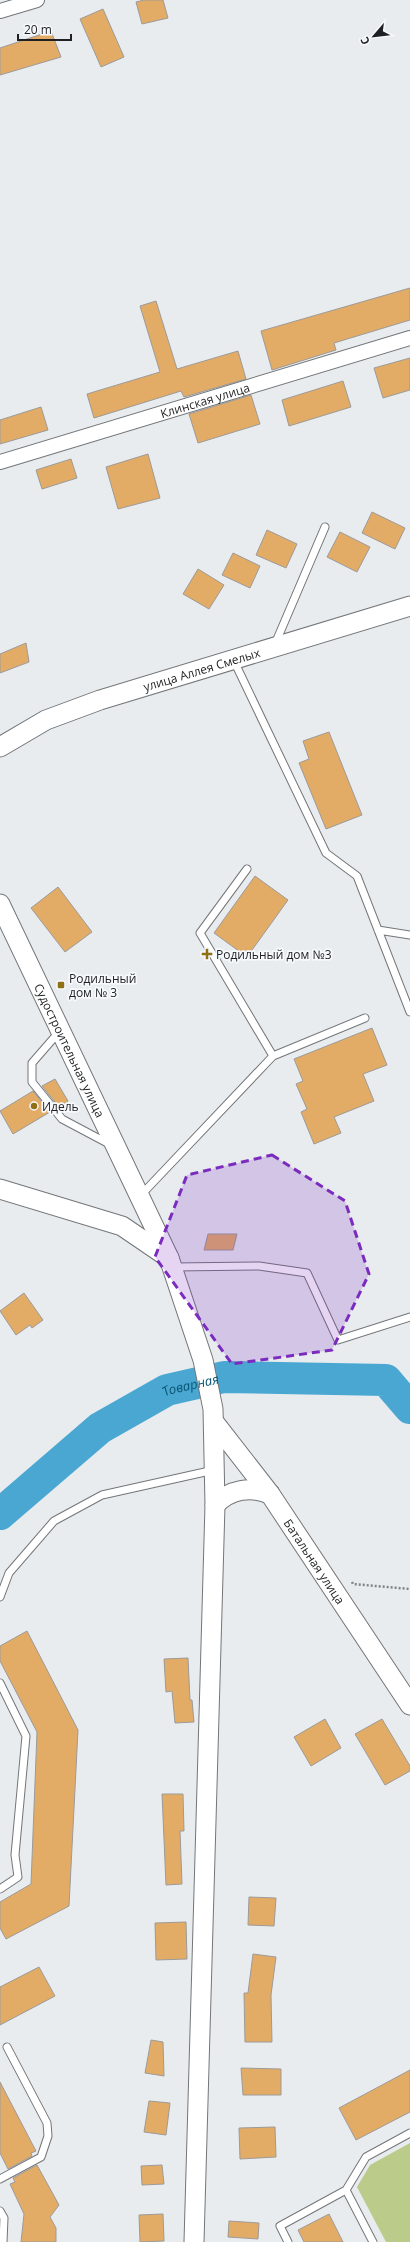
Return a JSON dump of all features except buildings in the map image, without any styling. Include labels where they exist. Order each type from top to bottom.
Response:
[{"type":"main road","name":"улица Аллея Смелых","points":[[0,747],[46,720],[100,700],[410,606]]},
{"type":"main road","name":"Судостроительная улица","points":[[0,904],[170,1262],[203,1360],[214,1415],[216,1470],[194,2242]]},
{"type":"main road","points":[[0,1189],[122,1226],[170,1262]]},
{"type":"main road","points":[[122,1226],[132,1223],[138,1214],[140,1197]]},
{"type":"main road","name":"Батальная улица","points":[[214,1415],[270,1494],[410,1705]]},
{"type":"main road","points":[[215,1505],[226,1496],[248,1489],[258,1489],[270,1494]]},
{"type":"street","points":[[0,11],[37,0]]},
{"type":"street","name":"Клинская улица","points":[[0,462],[410,338]]},
{"type":"lane","points":[[274,646],[325,527]]},
{"type":"lane","points":[[233,659],[326,852],[357,876],[410,1012]]},
{"type":"lane","points":[[247,870],[200,933],[273,1056]]},
{"type":"lane","points":[[378,930],[410,935]]},
{"type":"lane","points":[[140,1197],[273,1056],[365,1018]]},
{"type":"lane","points":[[60,1031],[32,1063],[32,1082],[62,1119],[116,1148]]},
{"type":"lane","points":[[170,1262],[259,1266],[307,1273],[338,1340],[410,1317]]},
{"type":"lane","points":[[0,1597],[9,1573],[54,1521],[102,1495],[216,1470]]},
{"type":"lane","points":[[0,1683],[26,1736],[15,1855],[18,1876],[0,1889]]},
{"type":"lane","points":[[0,2179],[41,2156],[48,2136],[47,2123],[7,2047]]},
{"type":"lane","points":[[288,2242],[280,2226],[346,2190],[366,2157],[410,2133]]},
{"type":"lane","points":[[346,2190],[373,2242]]},
{"type":"lane","points":[[0,2211],[4,2218],[3,2242]]},
{"type":"path","points":[[349,1578],[354,1584],[410,1588]]},
{"type":"highlighted area","points":[[272,1155],[345,1201],[369,1274],[332,1350],[232,1364],[155,1257],[187,1175]]},
{"type":"green space","points":[[410,2143],[410,2242],[386,2242],[357,2187],[370,2165]]},
{"type":"waterway","name":"Товарная","points":[[0,1514],[100,1428],[167,1390],[224,1377],[386,1380],[410,1408]]},
{"type":"place","name":"Родильный дом №3","points":[[207,954]]},
{"type":"place","name":"Родильный дом № 3","points":[[61,985]]},
{"type":"place","name":"Идель","points":[[34,1106]]}]
